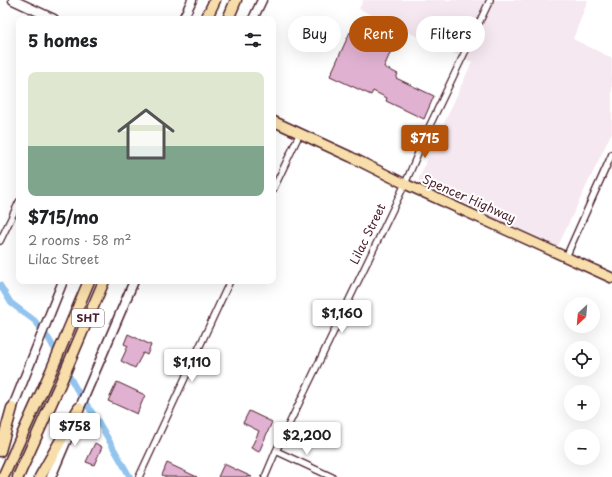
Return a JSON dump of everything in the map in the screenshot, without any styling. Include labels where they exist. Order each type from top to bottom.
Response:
[{"type":"highway","points":[[207,16],[215,0]]},
{"type":"highway","points":[[229,16],[236,0]]},
{"type":"highway","name":"SHT","points":[[4,477],[88,284]]},
{"type":"highway","name":"SHT","points":[[18,477],[103,284]]},
{"type":"highway","points":[[0,451],[12,408]]},
{"type":"highway","points":[[40,477],[79,408]]},
{"type":"main road","points":[[14,0],[48,16]]},
{"type":"main road","points":[[184,16],[192,0]]},
{"type":"main road","points":[[254,16],[262,0]]},
{"type":"main road","name":"Spencer Highway","points":[[276,122],[405,184],[612,278]]},
{"type":"main road","points":[[0,435],[48,322],[62,284]]},
{"type":"main road","points":[[51,477],[133,284]]},
{"type":"street","name":"Lilac Street","points":[[264,477],[405,184],[429,127],[490,0]]},
{"type":"street","points":[[276,184],[300,133]]},
{"type":"street","points":[[566,257],[612,154]]},
{"type":"street","points":[[0,241],[16,208]]},
{"type":"street","points":[[139,477],[229,284]]},
{"type":"street","points":[[276,451],[332,477]]},
{"type":"shaded area","points":[[363,0],[588,0],[573,39],[612,58],[612,132],[557,248],[418,180],[472,62],[451,52],[485,52],[485,16],[416,16],[416,36],[408,32],[408,16],[374,16],[359,9]]},
{"type":"building","points":[[349,34],[349,52],[391,52],[384,67],[398,74],[396,78],[434,96],[424,119],[386,101],[387,98],[373,91],[371,95],[330,76]]},
{"type":"building","points":[[128,334],[151,345],[147,355],[143,353],[135,368],[121,361],[128,346],[124,344]]},
{"type":"building","points":[[117,382],[145,395],[137,414],[108,401]]},
{"type":"building","points":[[249,411],[272,422],[259,452],[251,448],[259,431],[243,423]]},
{"type":"building","points":[[95,443],[102,447],[94,465],[86,462]]},
{"type":"building","points":[[167,463],[197,477],[166,477],[162,475]]},
{"type":"building","points":[[224,464],[252,477],[218,477]]},
{"type":"waterway","points":[[0,285],[11,303],[35,321],[49,339],[78,392],[98,421],[130,477]]}]
